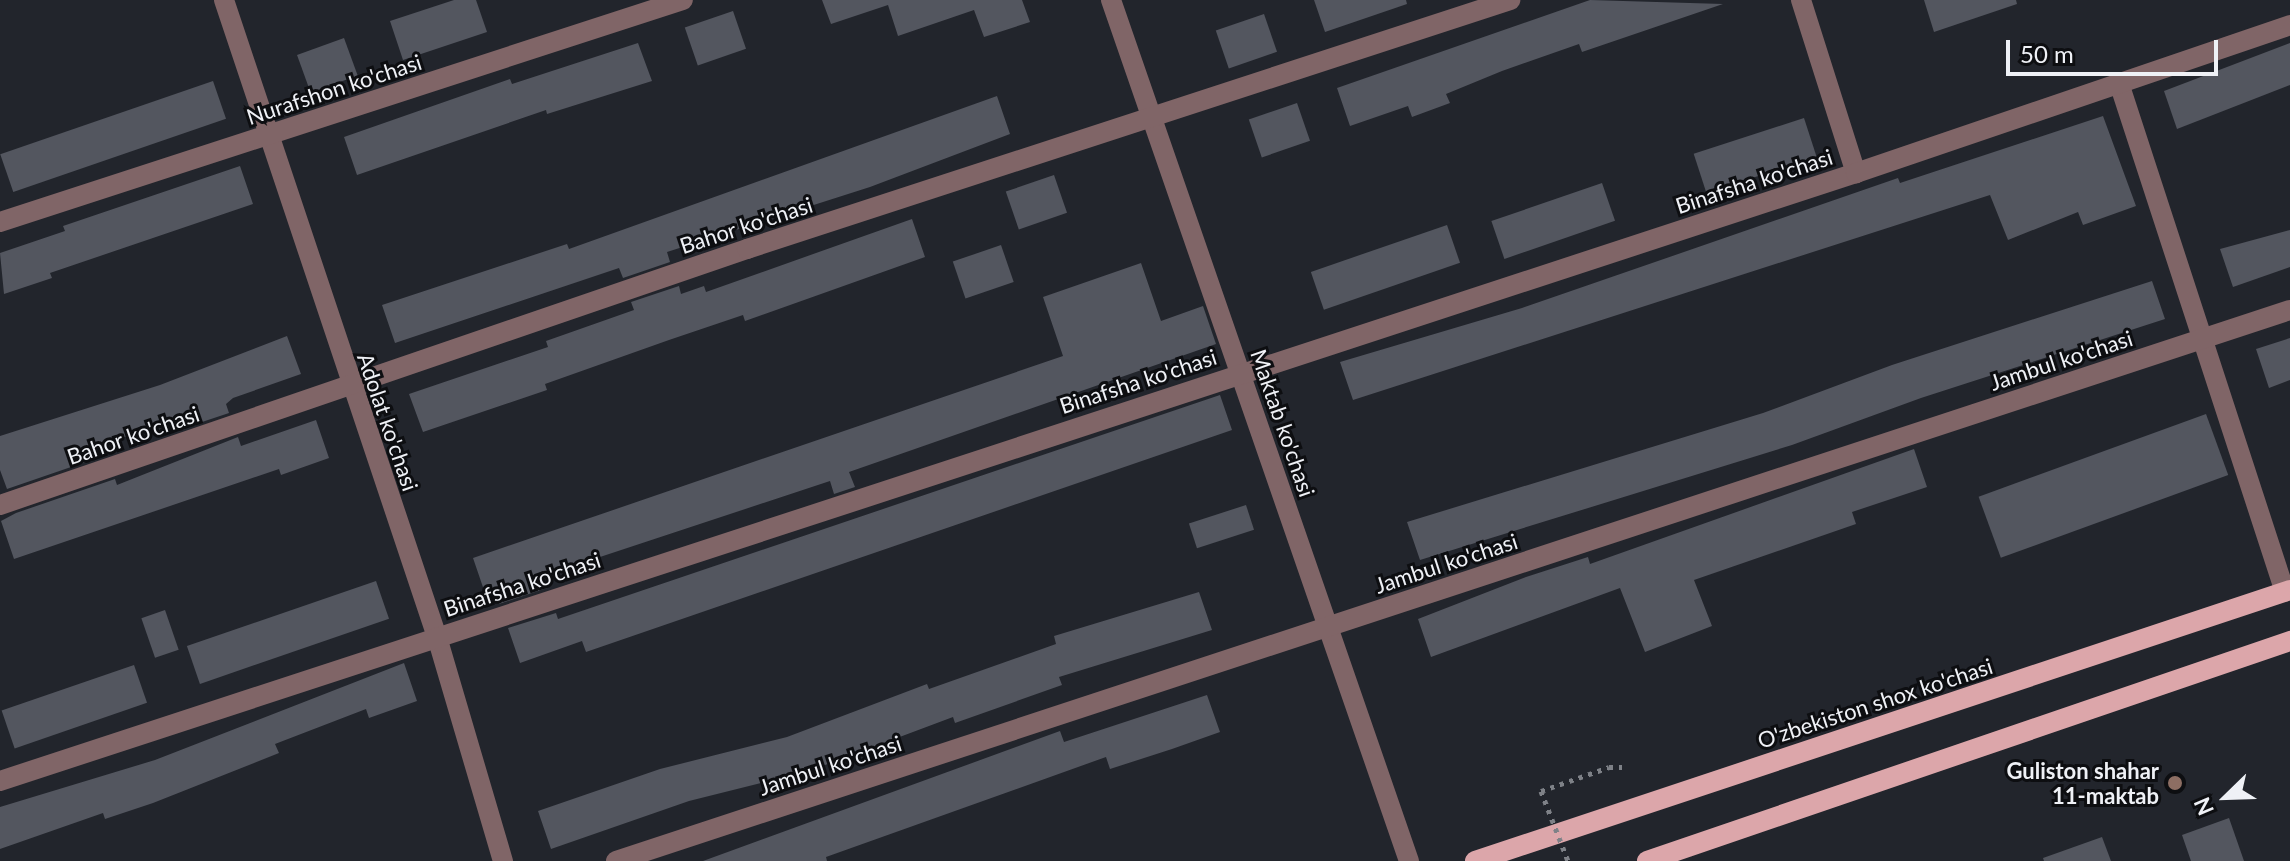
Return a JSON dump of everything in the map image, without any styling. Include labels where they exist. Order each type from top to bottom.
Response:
[{"type":"main road","name":"O'zbekiston shox ko'chasi","points":[[1475,861],[2288,591]]},
{"type":"main road","points":[[1652,860],[2290,641]]},
{"type":"street","name":"Adolat ko'chasi","points":[[224,0],[350,387],[437,637],[503,861]]},
{"type":"street","name":"Nurafshon ko'chasi","points":[[0,222],[683,0]]},
{"type":"street","name":"Maktab ko'chasi","points":[[1111,0],[1409,861]]},
{"type":"street","name":"Bahor ko'chasi","points":[[0,505],[747,249],[1152,120],[1510,0]]},
{"type":"street","points":[[1801,0],[1856,173]]},
{"type":"street","name":"Binafsha ko'chasi","points":[[0,781],[1240,372],[1856,173],[2290,25]]},
{"type":"street","points":[[2119,83],[2288,591]]},
{"type":"street","name":"Jambul ko'chasi","points":[[616,861],[2290,310]]},
{"type":"path","points":[[1568,861],[1541,791],[1609,767],[1622,767]]},
{"type":"building","points":[[454,0],[476,0],[487,32],[403,60],[390,21]]},
{"type":"building","points":[[822,0],[1022,0],[1030,22],[984,37],[974,10],[898,36],[888,5],[831,24]]},
{"type":"building","points":[[1314,0],[1406,0],[1407,4],[1325,32]]},
{"type":"building","points":[[1590,0],[1723,4],[1582,52],[1579,44],[1502,71],[1446,94],[1450,103],[1412,117],[1408,106],[1350,126],[1337,88]]},
{"type":"building","points":[[1924,0],[2016,0],[2017,4],[1934,32]]},
{"type":"building","points":[[733,11],[746,49],[698,65],[685,28]]},
{"type":"building","points":[[1264,14],[1277,52],[1229,68],[1216,31]]},
{"type":"building","points":[[344,38],[358,76],[311,93],[297,55]]},
{"type":"building","points":[[638,43],[652,81],[547,114],[546,110],[357,175],[344,137],[510,79],[512,84]]},
{"type":"building","points":[[2290,43],[2290,85],[2177,129],[2164,91]]},
{"type":"building","points":[[213,81],[226,119],[13,192],[0,154]]},
{"type":"building","points":[[997,96],[1010,134],[870,187],[667,252],[670,262],[623,278],[619,268],[395,343],[382,305],[567,244],[569,249]]},
{"type":"building","points":[[1297,103],[1310,141],[1262,157],[1249,120]]},
{"type":"building","points":[[2103,116],[2136,206],[2083,225],[2078,212],[2008,240],[1990,195],[1353,400],[1340,362],[1522,308],[1898,178],[1900,183]]},
{"type":"building","points":[[1804,118],[1817,157],[1706,193],[1694,154]]},
{"type":"building","points":[[240,166],[253,204],[50,273],[52,278],[4,294],[0,253],[65,231],[63,226]]},
{"type":"building","points":[[1054,175],[1067,213],[1019,229],[1006,192]]},
{"type":"building","points":[[1602,183],[1615,221],[1504,259],[1491,221]]},
{"type":"building","points":[[912,219],[925,257],[745,321],[743,315],[669,340],[545,384],[547,390],[423,432],[409,394],[548,347],[546,341],[634,310],[631,302],[679,286],[681,294],[704,286],[706,292]]},
{"type":"building","points":[[1447,225],[1460,263],[1324,310],[1311,272]]},
{"type":"building","points":[[2290,230],[2290,267],[2233,287],[2220,249]]},
{"type":"building","points":[[1001,245],[1014,282],[965,298],[953,262]]},
{"type":"building","points":[[1141,263],[1161,321],[1203,306],[1216,344],[849,472],[855,487],[834,494],[830,481],[600,557],[544,579],[547,588],[499,604],[495,593],[486,596],[473,558],[1063,356],[1043,297]]},
{"type":"building","points":[[2152,281],[2165,319],[1921,398],[1792,445],[1420,560],[1407,522],[1763,413],[1892,365]]},
{"type":"building","points":[[287,336],[301,374],[233,398],[226,404],[229,413],[181,429],[177,418],[103,445],[106,455],[7,489],[0,470],[0,436],[160,385]]},
{"type":"building","points":[[2290,338],[2290,380],[2269,388],[2256,349]]},
{"type":"building","points":[[1220,395],[1232,430],[586,652],[582,641],[520,663],[508,628],[556,613],[558,619]]},
{"type":"building","points":[[2206,414],[2228,475],[2001,558],[1979,497]]},
{"type":"building","points":[[316,420],[329,458],[281,475],[279,469],[14,559],[1,521],[16,513],[115,479],[117,485],[238,437],[241,446]]},
{"type":"building","points":[[1914,449],[1927,487],[1852,512],[1856,524],[1694,580],[1712,626],[1645,652],[1620,588],[1431,657],[1418,619],[1526,577],[1588,557],[1590,564]]},
{"type":"building","points":[[1246,505],[1254,530],[1197,548],[1189,524]]},
{"type":"building","points":[[376,581],[389,619],[200,684],[187,646]]},
{"type":"building","points":[[1199,592],[1212,630],[1059,677],[1062,685],[955,723],[953,717],[809,771],[689,801],[551,849],[538,811],[660,769],[787,737],[927,684],[929,689],[1056,644],[1054,636]]},
{"type":"building","points":[[165,610],[179,650],[155,658],[141,618]]},
{"type":"building","points":[[404,663],[417,701],[369,718],[366,709],[275,744],[279,753],[153,803],[105,819],[103,813],[0,849],[0,807],[155,760]]},
{"type":"building","points":[[134,665],[147,703],[15,748],[2,711]]},
{"type":"building","points":[[1207,695],[1220,732],[1172,749],[1110,769],[1106,757],[826,857],[827,861],[703,861],[1060,731],[1064,742]]},
{"type":"building","points":[[2229,818],[2244,861],[2191,861],[2182,835]]},
{"type":"building","points":[[2102,837],[2111,861],[2044,861],[2043,858]]},
{"type":"place","name":"Guliston shahar 11-maktab","points":[[2175,783]]}]
